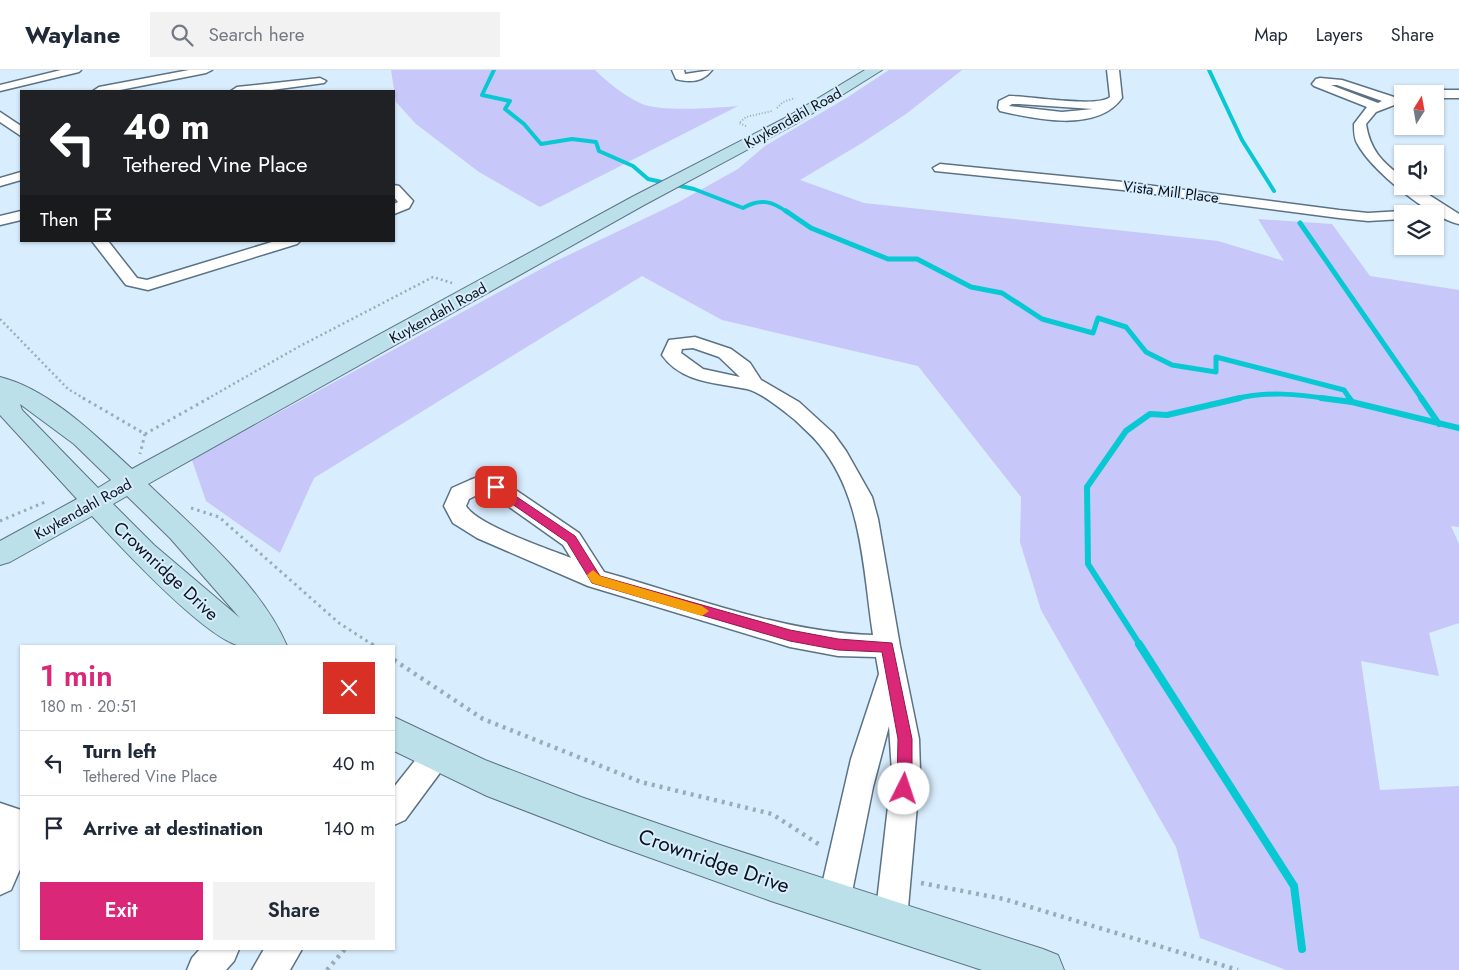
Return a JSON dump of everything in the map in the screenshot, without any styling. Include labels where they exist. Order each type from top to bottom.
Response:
[{"type":"street","points":[[0,88],[76,70]]},
{"type":"street","points":[[104,90],[206,70]]},
{"type":"street","points":[[678,70],[680,77],[690,79],[700,77],[706,70]]},
{"type":"street","name":"Kuykendahl Road","points":[[0,554],[638,202],[792,120],[874,70]]},
{"type":"street","points":[[1111,103],[1092,106],[1009,100],[1003,104],[1004,108],[1015,111],[1077,115],[1094,113],[1111,103],[1116,98],[1113,70]]},
{"type":"street","points":[[246,90],[321,81]]},
{"type":"street","points":[[1376,106],[1318,84],[1320,81],[1338,82],[1394,98]]},
{"type":"street","points":[[1444,94],[1459,94]]},
{"type":"street","points":[[1394,100],[1376,106],[1360,120],[1360,138],[1368,150],[1394,179],[1431,205]]},
{"type":"street","points":[[1,116],[14,113]]},
{"type":"street","points":[[1,116],[20,131]]},
{"type":"street","name":"Vista Mill Place","points":[[940,168],[1123,186],[1339,214],[1368,217],[1394,215]]},
{"type":"street","points":[[0,182],[20,176]]},
{"type":"street","points":[[395,210],[404,205],[406,201],[396,194]]},
{"type":"street","points":[[1444,212],[1459,220]]},
{"type":"street","points":[[0,222],[20,216]]},
{"type":"street","points":[[101,242],[128,278],[138,285],[148,285],[289,242]]},
{"type":"street","points":[[128,278],[246,242]]},
{"type":"street","points":[[754,384],[792,407],[826,438],[850,475],[867,519],[892,675],[905,739],[906,772],[891,918]]},
{"type":"street","name":"Crownridge Drive","points":[[1,385],[35,402],[139,478],[180,530],[249,606],[270,645]]},
{"type":"street","name":"Crownridge Drive","points":[[1,385],[11,413],[144,553],[226,626],[269,645]]},
{"type":"street","points":[[596,580],[571,539],[511,496],[496,487],[478,485],[460,494],[455,506],[461,517],[485,532],[596,580],[790,636],[838,645],[887,646]]},
{"type":"street","points":[[834,902],[872,730],[892,675]]},
{"type":"street","name":"Crownridge Drive","points":[[396,737],[436,757],[530,796],[703,860],[834,902],[891,918],[1043,970]]},
{"type":"street","points":[[395,809],[436,757]]},
{"type":"street","points":[[0,818],[15,822],[17,841],[0,879]]},
{"type":"street","points":[[204,970],[221,950]]},
{"type":"street","points":[[269,970],[285,950]]},
{"type":"path","points":[[139,478],[139,455],[145,434],[300,346],[433,277],[457,284]]},
{"type":"path","points":[[0,319],[68,389],[145,434]]},
{"type":"path","points":[[182,505],[219,517],[339,623],[372,645]]},
{"type":"path","points":[[395,661],[482,720],[641,782],[772,814],[829,852],[844,857]]},
{"type":"path","points":[[895,874],[919,883],[1004,899],[1238,970]]},
{"type":"path","points":[[327,970],[344,950]]},
{"type":"shaded area","points":[[391,70],[595,70],[623,93],[642,104],[662,108],[689,109],[738,106],[540,207],[479,172],[416,124],[396,102]]},
{"type":"shaded area","points":[[889,70],[962,70],[906,114],[800,180],[864,203],[1218,241],[1284,261],[1258,219],[1332,224],[1370,276],[1459,290],[1459,527],[1451,526],[1459,544],[1459,623],[1429,633],[1439,676],[1361,661],[1380,790],[1459,786],[1459,970],[1286,970],[1200,938],[1176,847],[1041,610],[1020,542],[1021,497],[918,366],[722,320],[642,276],[314,478],[280,553],[206,501],[192,460],[552,263],[677,203],[738,169],[765,146],[848,97]]},
{"type":"waterway","points":[[494,70],[482,95],[510,101],[505,109],[524,124],[541,144],[572,139],[596,142],[599,151],[633,166],[648,179],[694,189],[743,208],[755,203],[766,202],[776,205],[787,212]]},
{"type":"waterway","points":[[1209,70],[1242,140],[1274,191]]},
{"type":"waterway","points":[[786,211],[811,228],[888,259],[917,259],[971,287],[1002,293],[1042,319],[1093,333],[1098,318],[1126,327],[1146,352],[1172,365],[1216,372],[1216,357],[1344,390],[1350,399]]},
{"type":"waterway","points":[[1300,223],[1422,399]]},
{"type":"waterway","points":[[1235,399],[1247,396],[1282,394],[1330,399]]},
{"type":"waterway","points":[[1140,645],[1088,564],[1087,487],[1126,431],[1150,414],[1167,415],[1240,398]]},
{"type":"waterway","points":[[1321,398],[1352,402]]},
{"type":"waterway","points":[[1349,398],[1352,402]]},
{"type":"waterway","points":[[1421,398],[1438,423]]},
{"type":"waterway","points":[[1352,402],[1438,423]]},
{"type":"waterway","points":[[1438,423],[1459,428]]},
{"type":"waterway","points":[[1139,644],[1294,886],[1302,949]]},
{"type":"slow traffic","points":[[593,575],[596,580],[702,611]]},
{"type":"route","points":[[496,487],[571,539],[596,580],[790,636],[838,645],[887,646],[905,739],[906,772],[904,789]]}]
